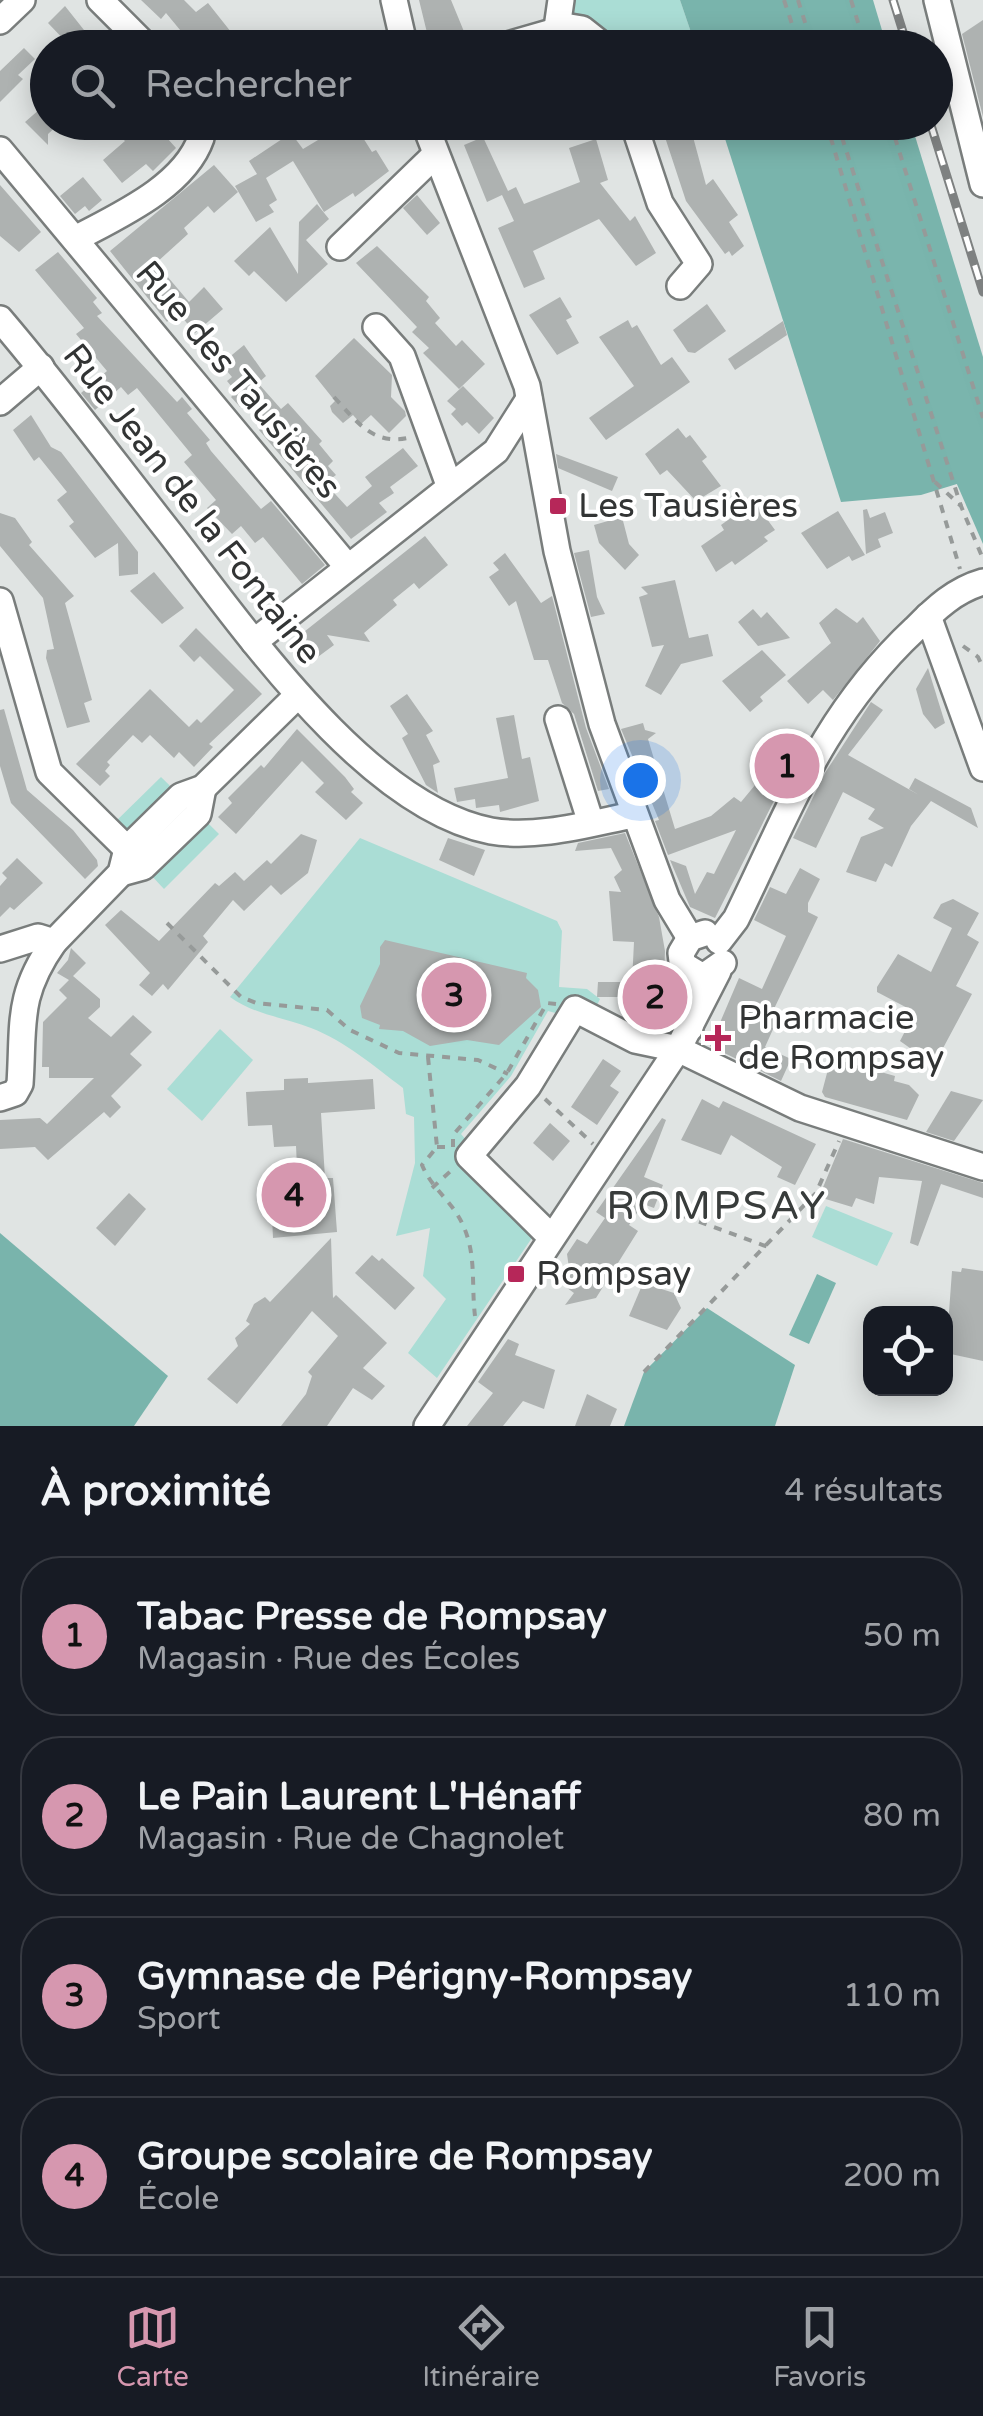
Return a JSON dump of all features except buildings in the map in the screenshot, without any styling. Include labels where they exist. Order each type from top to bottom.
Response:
[{"type":"street","points":[[0,21],[22,0]]},
{"type":"street","points":[[100,0],[130,30]]},
{"type":"street","points":[[394,0],[401,30]]},
{"type":"street","points":[[557,28],[561,0]]},
{"type":"street","points":[[936,0],[944,30]]},
{"type":"street","points":[[551,30],[583,30]]},
{"type":"street","points":[[953,67],[983,184]]},
{"type":"street","points":[[75,239],[121,214],[191,160],[200,140]]},
{"type":"street","points":[[430,140],[508,332],[530,399],[557,552],[580,644],[633,815],[667,900],[690,938]]},
{"type":"street","points":[[639,140],[660,203],[699,264],[680,286]]},
{"type":"street","name":"Rue des Tausières","points":[[0,150],[346,566]]},
{"type":"street","points":[[340,247],[435,156]]},
{"type":"street","name":"Rue Jean de la Fontaine","points":[[0,319],[298,695],[388,780],[465,824],[516,833],[633,815]]},
{"type":"street","points":[[376,327],[402,356],[449,485]]},
{"type":"street","points":[[0,402],[40,367]]},
{"type":"street","points":[[254,642],[496,450],[530,399]]},
{"type":"street","points":[[496,450],[539,444]]},
{"type":"street","points":[[719,940],[736,920],[828,729],[858,687],[895,647],[973,582]]},
{"type":"street","points":[[0,601],[49,772],[108,829],[130,863]]},
{"type":"street","points":[[928,616],[983,768]]},
{"type":"street","points":[[895,647],[940,654]]},
{"type":"street","points":[[0,1098],[15,1092],[20,1084],[22,1014],[30,986],[54,942],[298,695]]},
{"type":"street","points":[[558,719],[574,780],[584,794],[591,823]]},
{"type":"street","points":[[427,1426],[684,1039],[724,956],[719,940],[705,934],[690,938],[682,947],[684,1039]]},
{"type":"street","points":[[0,948],[38,937],[54,942]]},
{"type":"street","points":[[683,965],[703,977],[718,970]]},
{"type":"street","points":[[551,1237],[469,1156],[528,1086],[575,1009],[635,1040],[684,1039],[845,1125],[912,1141],[983,1167]]},
{"type":"path","points":[[784,0],[794,30]]},
{"type":"path","points":[[798,0],[807,30]]},
{"type":"path","points":[[851,0],[860,30]]},
{"type":"path","points":[[831,140],[932,479],[973,582]]},
{"type":"path","points":[[843,140],[961,506],[983,559]]},
{"type":"path","points":[[896,140],[983,418]]},
{"type":"path","points":[[334,397],[378,438],[393,442],[430,432]]},
{"type":"path","points":[[932,479],[961,506]]},
{"type":"path","points":[[167,923],[241,998],[327,1010],[350,1030],[400,1053],[428,1057],[436,1147],[422,1166],[432,1188],[450,1202],[463,1224],[474,1262],[477,1329],[488,1336]]},
{"type":"path","points":[[644,1372],[816,1193],[845,1125]]},
{"type":"path","points":[[432,1188],[453,1173],[453,1147]]},
{"type":"path","points":[[684,1216],[768,1247]]},
{"type":"shaded area","points":[[570,0],[680,0],[690,30],[606,30],[568,19]]},
{"type":"shaded area","points":[[680,0],[873,0],[882,30],[690,30]]},
{"type":"shaded area","points":[[803,0],[845,0],[855,30],[813,30]]},
{"type":"shaded area","points":[[725,140],[916,140],[983,357],[983,476],[921,495],[841,502]]},
{"type":"shaded area","points":[[847,140],[887,140],[983,436],[983,544],[953,475]]},
{"type":"shaded area","points":[[161,777],[219,834],[164,889],[108,829]]},
{"type":"shaded area","points":[[360,838],[557,921],[562,931],[559,987],[587,989],[600,999],[594,1011],[571,997],[563,1015],[548,1011],[511,1076],[461,1134],[540,1226],[437,1378],[408,1353],[446,1299],[423,1276],[430,1228],[396,1236],[415,1163],[414,1117],[406,1114],[403,1088],[336,1040],[249,1008],[230,997]]},
{"type":"shaded area","points":[[220,1029],[253,1060],[202,1121],[167,1089]]},
{"type":"shaded area","points":[[826,1206],[893,1233],[877,1266],[812,1237]]},
{"type":"shaded area","points":[[0,1233],[168,1376],[134,1426],[0,1426]]},
{"type":"shaded area","points":[[817,1274],[836,1283],[809,1344],[789,1335]]},
{"type":"shaded area","points":[[707,1308],[795,1365],[775,1426],[624,1426],[644,1372]]},
{"type":"railway","points":[[893,0],[902,30]]},
{"type":"railway","points":[[936,140],[983,292]]},
{"type":"place","name":"Les Tausières","points":[[558,506]]},
{"type":"place","name":"Tabac Presse de Rompsay","points":[[787,766]]},
{"type":"place","name":"Gymnase de Périgny-Rompsay","points":[[454,995]]},
{"type":"place","name":"Le Pain Laurent L'Hénaff","points":[[655,997]]},
{"type":"place","name":"Pharmacie de Rompsay","points":[[718,1038]]},
{"type":"place","name":"Groupe scolaire de Rompsay","points":[[294,1195]]},
{"type":"place","name":"Rompsay","points":[[516,1274]]},
{"type":"district","name":"ROMPSAY","points":[[717,1206]]}]
